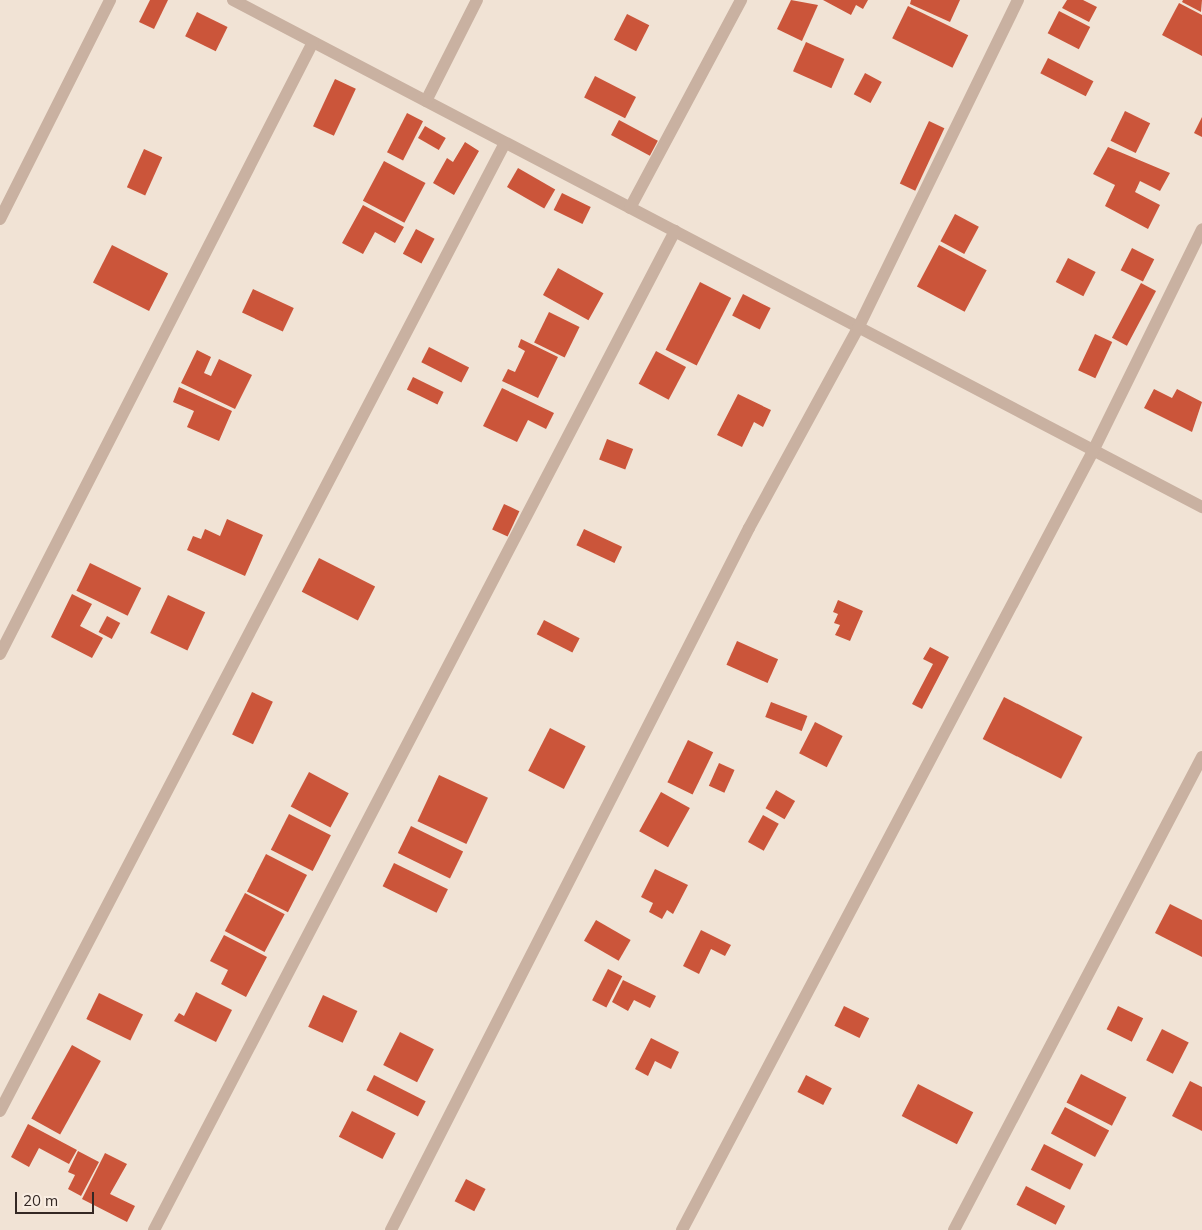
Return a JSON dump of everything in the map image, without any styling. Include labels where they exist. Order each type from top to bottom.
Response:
[{"type":"street","points":[[0,219],[110,0]]},
{"type":"street","points":[[232,0],[1202,508]]},
{"type":"street","points":[[426,101],[477,0]]},
{"type":"street","points":[[630,208],[741,0]]},
{"type":"street","points":[[391,1230],[749,528],[858,328],[1018,0]]},
{"type":"street","points":[[0,654],[313,42]]},
{"type":"street","points":[[0,1111],[505,143]]},
{"type":"street","points":[[682,1230],[1093,450],[1202,229]]},
{"type":"street","points":[[154,1230],[674,231]]},
{"type":"street","points":[[954,1230],[1202,757]]},
{"type":"building","points":[[150,0],[168,0],[154,29],[139,22]]},
{"type":"building","points":[[791,0],[818,5],[802,41],[777,29]]},
{"type":"building","points":[[823,0],[868,0],[863,9],[856,5],[851,15]]},
{"type":"building","points":[[911,0],[960,0],[950,22],[910,4]]},
{"type":"building","points":[[1067,0],[1083,0],[1097,7],[1089,22],[1062,8]]},
{"type":"building","points":[[1183,0],[1202,0],[1201,12],[1182,2]]},
{"type":"building","points":[[1179,3],[1202,15],[1202,56],[1162,35]]},
{"type":"building","points":[[908,6],[968,35],[952,68],[892,38]]},
{"type":"building","points":[[1059,11],[1090,27],[1079,49],[1048,33]]},
{"type":"building","points":[[197,12],[228,27],[216,51],[185,36]]},
{"type":"building","points":[[627,14],[649,25],[636,51],[614,40]]},
{"type":"building","points":[[806,42],[844,59],[831,88],[793,71]]},
{"type":"building","points":[[1048,58],[1093,81],[1086,96],[1040,73]]},
{"type":"building","points":[[865,73],[882,82],[871,103],[854,94]]},
{"type":"building","points":[[595,76],[636,97],[625,118],[584,97]]},
{"type":"building","points":[[335,79],[356,89],[334,136],[313,126]]},
{"type":"building","points":[[1125,111],[1150,123],[1136,153],[1111,141]]},
{"type":"building","points":[[407,113],[423,121],[403,160],[387,152]]},
{"type":"building","points":[[1202,117],[1202,137],[1194,133]]},
{"type":"building","points":[[619,120],[658,141],[650,156],[611,135]]},
{"type":"building","points":[[929,121],[944,128],[915,191],[900,184]]},
{"type":"building","points":[[425,126],[446,138],[439,150],[418,138]]},
{"type":"building","points":[[465,142],[479,151],[454,195],[433,183],[447,158],[453,162]]},
{"type":"building","points":[[1108,147],[1170,173],[1160,191],[1140,181],[1135,192],[1160,205],[1148,229],[1105,206],[1115,185],[1093,174]]},
{"type":"building","points":[[144,149],[162,157],[145,196],[127,187]]},
{"type":"building","points":[[384,161],[425,183],[404,223],[363,201]]},
{"type":"building","points":[[518,168],[555,190],[544,209],[507,187]]},
{"type":"building","points":[[562,193],[591,207],[582,224],[554,210]]},
{"type":"building","points":[[363,205],[404,227],[395,243],[375,232],[363,254],[342,243]]},
{"type":"building","points":[[955,214],[979,227],[964,254],[940,241]]},
{"type":"building","points":[[416,229],[435,239],[421,264],[403,254]]},
{"type":"building","points":[[112,245],[168,274],[149,311],[93,282]]},
{"type":"building","points":[[939,245],[987,270],[965,312],[917,286]]},
{"type":"building","points":[[1132,248],[1154,259],[1143,282],[1121,270]]},
{"type":"building","points":[[1068,258],[1096,272],[1083,296],[1056,282]]},
{"type":"building","points":[[558,268],[603,293],[588,320],[543,295]]},
{"type":"building","points":[[700,282],[731,298],[697,366],[665,350]]},
{"type":"building","points":[[1141,283],[1156,291],[1127,346],[1112,338]]},
{"type":"building","points":[[253,289],[294,308],[283,332],[242,313]]},
{"type":"building","points":[[743,294],[771,308],[760,329],[732,315]]},
{"type":"building","points":[[549,312],[580,327],[565,357],[534,343]]},
{"type":"building","points":[[1095,334],[1112,342],[1095,378],[1078,370]]},
{"type":"building","points":[[521,339],[558,357],[538,398],[502,381],[508,369],[515,372],[525,351],[518,347]]},
{"type":"building","points":[[429,347],[469,367],[461,383],[421,362]]},
{"type":"building","points":[[197,350],[211,357],[204,373],[211,376],[219,359],[252,375],[235,409],[181,383]]},
{"type":"building","points":[[656,351],[686,367],[669,400],[639,384]]},
{"type":"building","points":[[413,377],[444,392],[437,404],[407,390]]},
{"type":"building","points":[[179,387],[232,411],[219,441],[187,427],[194,411],[173,402]]},
{"type":"building","points":[[502,388],[554,413],[546,429],[528,420],[517,442],[483,426]]},
{"type":"building","points":[[1154,389],[1172,398],[1177,389],[1202,402],[1192,432],[1144,408]]},
{"type":"building","points":[[738,394],[771,410],[763,427],[754,422],[742,447],[717,435]]},
{"type":"building","points":[[607,439],[633,449],[625,470],[599,460]]},
{"type":"building","points":[[504,504],[519,511],[508,537],[492,529]]},
{"type":"building","points":[[227,519],[263,535],[245,576],[187,550],[193,536],[201,539],[205,529],[220,536]]},
{"type":"building","points":[[584,529],[622,547],[614,563],[576,545]]},
{"type":"building","points":[[319,558],[375,587],[358,620],[302,592]]},
{"type":"building","points":[[90,563],[141,588],[128,616],[76,591]]},
{"type":"building","points":[[72,594],[92,604],[80,626],[103,638],[92,658],[51,637]]},
{"type":"building","points":[[168,595],[205,612],[187,650],[150,633]]},
{"type":"building","points":[[838,600],[863,611],[850,641],[835,635],[840,625],[834,623],[838,614],[833,612]]},
{"type":"building","points":[[107,616],[120,623],[112,639],[99,632]]},
{"type":"building","points":[[544,620],[580,638],[572,652],[537,634]]},
{"type":"building","points":[[737,641],[778,659],[768,683],[726,665]]},
{"type":"building","points":[[930,647],[949,657],[922,709],[912,704],[933,664],[923,659]]},
{"type":"building","points":[[252,692],[273,702],[253,744],[232,735]]},
{"type":"building","points":[[1004,697],[1082,737],[1061,779],[983,739]]},
{"type":"building","points":[[771,702],[807,716],[802,731],[765,717]]},
{"type":"building","points":[[815,722],[843,736],[827,767],[799,753]]},
{"type":"building","points":[[550,728],[586,746],[564,789],[528,771]]},
{"type":"building","points":[[688,740],[713,752],[693,795],[667,782]]},
{"type":"building","points":[[719,763],[735,770],[724,793],[709,786]]},
{"type":"building","points":[[309,772],[349,793],[330,828],[291,806]]},
{"type":"building","points":[[439,775],[488,798],[466,844],[417,821]]},
{"type":"building","points":[[776,790],[795,801],[785,819],[766,808]]},
{"type":"building","points":[[661,792],[690,808],[668,847],[639,831]]},
{"type":"building","points":[[289,814],[331,835],[313,871],[271,850]]},
{"type":"building","points":[[763,815],[779,824],[764,851],[748,842]]},
{"type":"building","points":[[411,826],[463,851],[450,878],[398,853]]},
{"type":"building","points":[[266,854],[307,875],[288,912],[247,891]]},
{"type":"building","points":[[394,863],[448,889],[437,913],[383,886]]},
{"type":"building","points":[[655,869],[688,885],[673,914],[667,910],[662,919],[649,912],[653,903],[641,897]]},
{"type":"building","points":[[245,893],[285,914],[265,952],[225,931]]},
{"type":"building","points":[[1170,904],[1202,920],[1202,957],[1155,933]]},
{"type":"building","points":[[596,920],[631,940],[619,961],[584,941]]},
{"type":"building","points":[[701,930],[731,945],[725,956],[711,949],[699,974],[683,966]]},
{"type":"building","points":[[224,935],[267,957],[246,997],[221,984],[228,970],[210,961]]},
{"type":"building","points":[[608,969],[622,976],[606,1007],[592,1000]]},
{"type":"building","points":[[623,980],[656,996],[650,1008],[634,1000],[628,1011],[612,1002]]},
{"type":"building","points":[[196,992],[232,1010],[216,1042],[174,1021],[179,1013],[184,1016]]},
{"type":"building","points":[[99,993],[143,1014],[130,1041],[86,1019]]},
{"type":"building","points":[[323,995],[357,1011],[343,1043],[308,1027]]},
{"type":"building","points":[[844,1006],[869,1018],[860,1038],[834,1026]]},
{"type":"building","points":[[1118,1006],[1143,1018],[1132,1042],[1107,1029]]},
{"type":"building","points":[[1162,1029],[1189,1043],[1173,1074],[1146,1060]]},
{"type":"building","points":[[400,1032],[434,1049],[417,1082],[383,1065]]},
{"type":"building","points":[[651,1038],[679,1052],[671,1069],[655,1061],[648,1076],[635,1069]]},
{"type":"building","points":[[72,1045],[101,1061],[60,1134],[31,1118]]},
{"type":"building","points":[[1081,1074],[1126,1097],[1112,1126],[1066,1103]]},
{"type":"building","points":[[374,1075],[426,1101],[418,1116],[366,1090]]},
{"type":"building","points":[[806,1075],[832,1088],[823,1105],[797,1092]]},
{"type":"building","points":[[1190,1081],[1202,1087],[1202,1131],[1172,1116]]},
{"type":"building","points":[[918,1084],[973,1112],[957,1144],[902,1116]]},
{"type":"building","points":[[1065,1107],[1109,1130],[1095,1157],[1051,1133]]},
{"type":"building","points":[[352,1111],[396,1133],[382,1159],[339,1137]]},
{"type":"building","points":[[28,1124],[77,1150],[69,1164],[39,1148],[29,1167],[11,1157]]},
{"type":"building","points":[[1044,1144],[1083,1164],[1070,1190],[1031,1170]]},
{"type":"building","points":[[78,1151],[99,1162],[81,1196],[68,1189],[75,1175],[68,1172]]},
{"type":"building","points":[[105,1153],[127,1164],[110,1194],[135,1206],[127,1222],[82,1199]]},
{"type":"building","points":[[466,1179],[486,1189],[474,1211],[455,1201]]},
{"type":"building","points":[[1026,1186],[1065,1206],[1056,1225],[1016,1205]]}]
